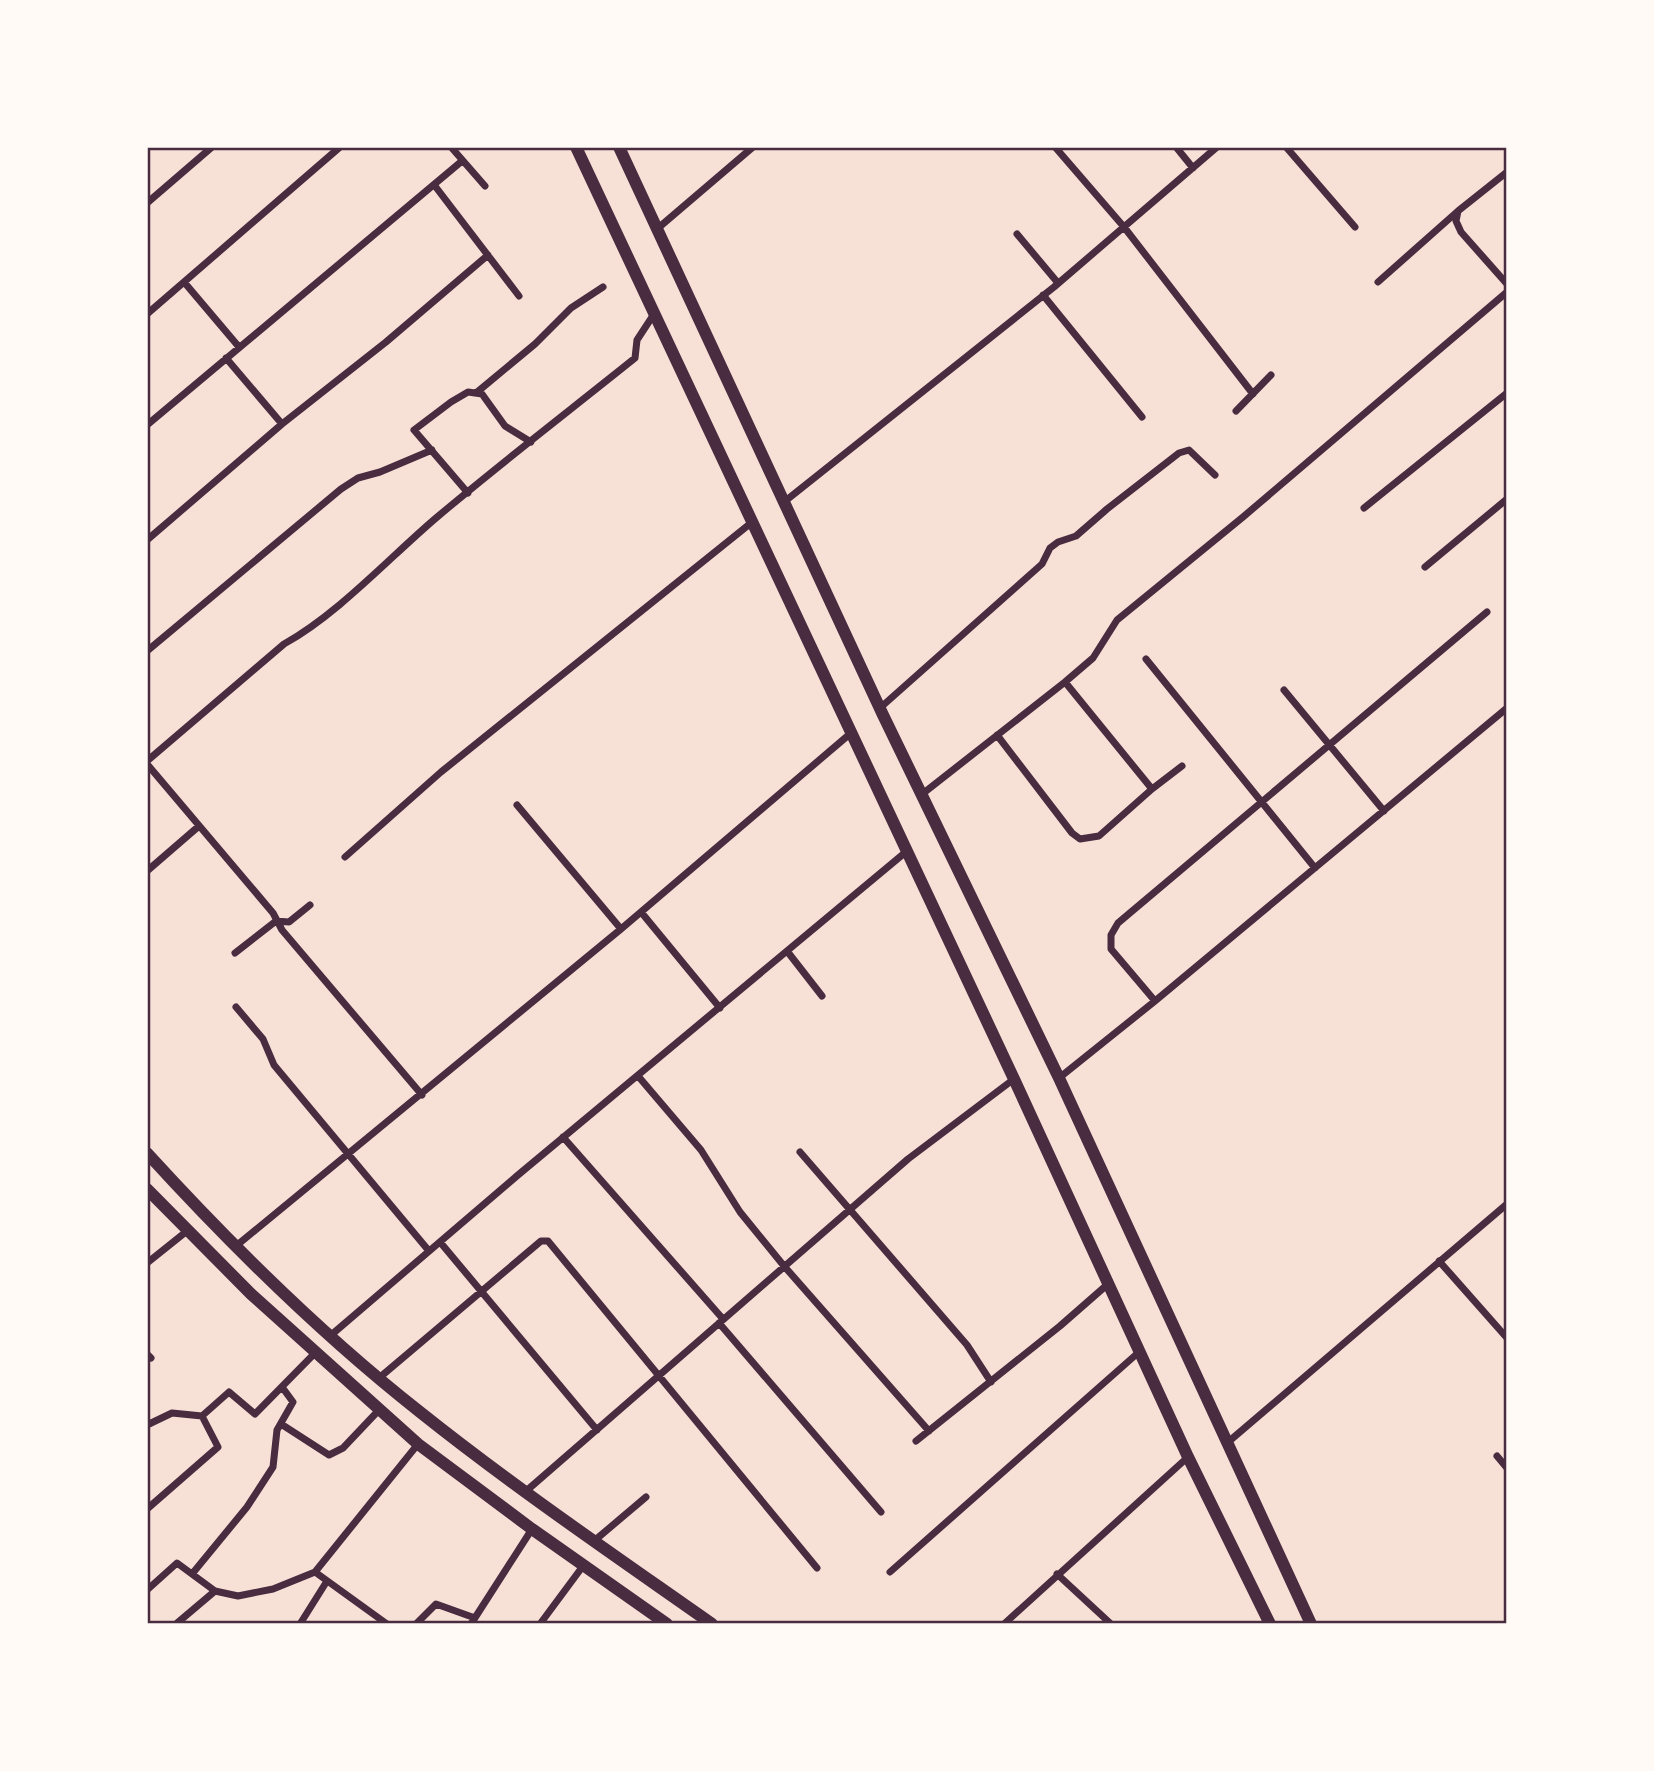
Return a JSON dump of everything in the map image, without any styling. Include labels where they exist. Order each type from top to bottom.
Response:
[{"type":"main road","points":[[576,147],[1014,1079],[1188,1457],[1270,1624]]},
{"type":"main road","points":[[619,147],[921,795],[1059,1077],[1311,1624]]},
{"type":"main road","points":[[147,1153],[236,1246],[330,1336],[379,1378],[525,1492],[712,1624]]},
{"type":"main road","points":[[147,1189],[187,1231],[315,1353],[418,1444],[583,1566],[667,1624]]},
{"type":"street","points":[[147,204],[212,147]]},
{"type":"street","points":[[147,314],[340,147]]},
{"type":"street","points":[[451,147],[485,186]]},
{"type":"street","points":[[657,229],[752,147]]},
{"type":"street","points":[[1055,147],[1124,227],[1253,394]]},
{"type":"street","points":[[1176,147],[1193,168]]},
{"type":"street","points":[[784,502],[1058,283],[1217,147]]},
{"type":"street","points":[[1286,147],[1355,226]]},
{"type":"street","points":[[147,425],[462,161]]},
{"type":"street","points":[[1378,282],[1458,211],[1507,172]]},
{"type":"street","points":[[435,186],[519,296]]},
{"type":"street","points":[[1458,211],[1455,221],[1461,232],[1507,284]]},
{"type":"street","points":[[1017,234],[1058,283]]},
{"type":"street","points":[[147,540],[282,424],[386,342],[488,255]]},
{"type":"street","points":[[184,282],[239,347]]},
{"type":"street","points":[[476,393],[535,344],[571,308],[603,287]]},
{"type":"street","points":[[921,795],[1093,658],[1117,620],[1243,517],[1507,292]]},
{"type":"street","points":[[1043,295],[1142,417]]},
{"type":"street","points":[[422,1095],[147,762],[284,644],[299,636],[342,601],[468,493],[635,358],[637,340],[654,314]]},
{"type":"street","points":[[226,358],[282,424]]},
{"type":"street","points":[[1236,411],[1271,375]]},
{"type":"street","points":[[468,493],[414,430],[468,392],[482,394],[505,426],[531,442]]},
{"type":"street","points":[[1364,509],[1507,393]]},
{"type":"street","points":[[147,651],[341,489],[358,478],[380,472],[432,450]]},
{"type":"street","points":[[880,708],[1042,564],[1050,548],[1076,536],[1180,453],[1189,450],[1215,475]]},
{"type":"street","points":[[1425,567],[1507,499]]},
{"type":"street","points":[[345,857],[441,772],[751,523]]},
{"type":"street","points":[[1155,1001],[1111,949],[1111,935],[1118,923],[1487,612]]},
{"type":"street","points":[[1146,659],[1315,868]]},
{"type":"street","points":[[1065,682],[1152,789]]},
{"type":"street","points":[[1284,690],[1384,811]]},
{"type":"street","points":[[1059,1077],[1155,1001],[1507,708]]},
{"type":"street","points":[[236,1246],[422,1095],[851,733]]},
{"type":"street","points":[[997,736],[1072,834],[1080,839],[1099,836],[1182,766]]},
{"type":"street","points":[[517,804],[621,929]]},
{"type":"street","points":[[147,872],[199,826]]},
{"type":"street","points":[[330,1336],[907,851]]},
{"type":"street","points":[[235,953],[276,921],[289,922],[310,905]]},
{"type":"street","points":[[641,912],[720,1007]]},
{"type":"street","points":[[787,951],[822,996]]},
{"type":"street","points":[[236,1007],[263,1039],[274,1065],[429,1251]]},
{"type":"street","points":[[638,1076],[701,1150],[740,1212],[784,1266],[929,1431]]},
{"type":"street","points":[[525,1492],[908,1159],[1014,1079]]},
{"type":"street","points":[[563,1138],[881,1512]]},
{"type":"street","points":[[800,1152],[967,1345],[991,1382]]},
{"type":"street","points":[[1226,1444],[1507,1204]]},
{"type":"street","points":[[147,1263],[187,1231]]},
{"type":"street","points":[[379,1378],[541,1241],[548,1241],[817,1568]]},
{"type":"street","points":[[440,1242],[597,1430]]},
{"type":"street","points":[[1439,1261],[1507,1338]]},
{"type":"street","points":[[916,1441],[1108,1284]]},
{"type":"street","points":[[890,1572],[1139,1352]]},
{"type":"street","points":[[147,1425],[172,1413],[202,1416],[229,1392],[255,1414],[315,1353]]},
{"type":"street","points":[[192,1574],[247,1507],[273,1466],[277,1430],[293,1402],[282,1387]]},
{"type":"street","points":[[281,1424],[328,1455],[343,1448],[379,1410]]},
{"type":"street","points":[[147,1509],[218,1447],[202,1416]]},
{"type":"street","points":[[147,1590],[177,1563],[215,1591],[238,1595],[296,1581],[315,1572],[418,1444]]},
{"type":"street","points":[[1497,1456],[1507,1468]]},
{"type":"street","points":[[1004,1624],[1188,1457]]},
{"type":"street","points":[[594,1541],[646,1497]]},
{"type":"street","points":[[416,1624],[436,1604],[473,1621],[532,1529]]},
{"type":"street","points":[[540,1624],[583,1566]]},
{"type":"street","points":[[315,1572],[387,1624]]},
{"type":"street","points":[[1057,1574],[1111,1624]]},
{"type":"street","points":[[300,1624],[327,1581]]},
{"type":"street","points":[[176,1624],[215,1591]]}]
